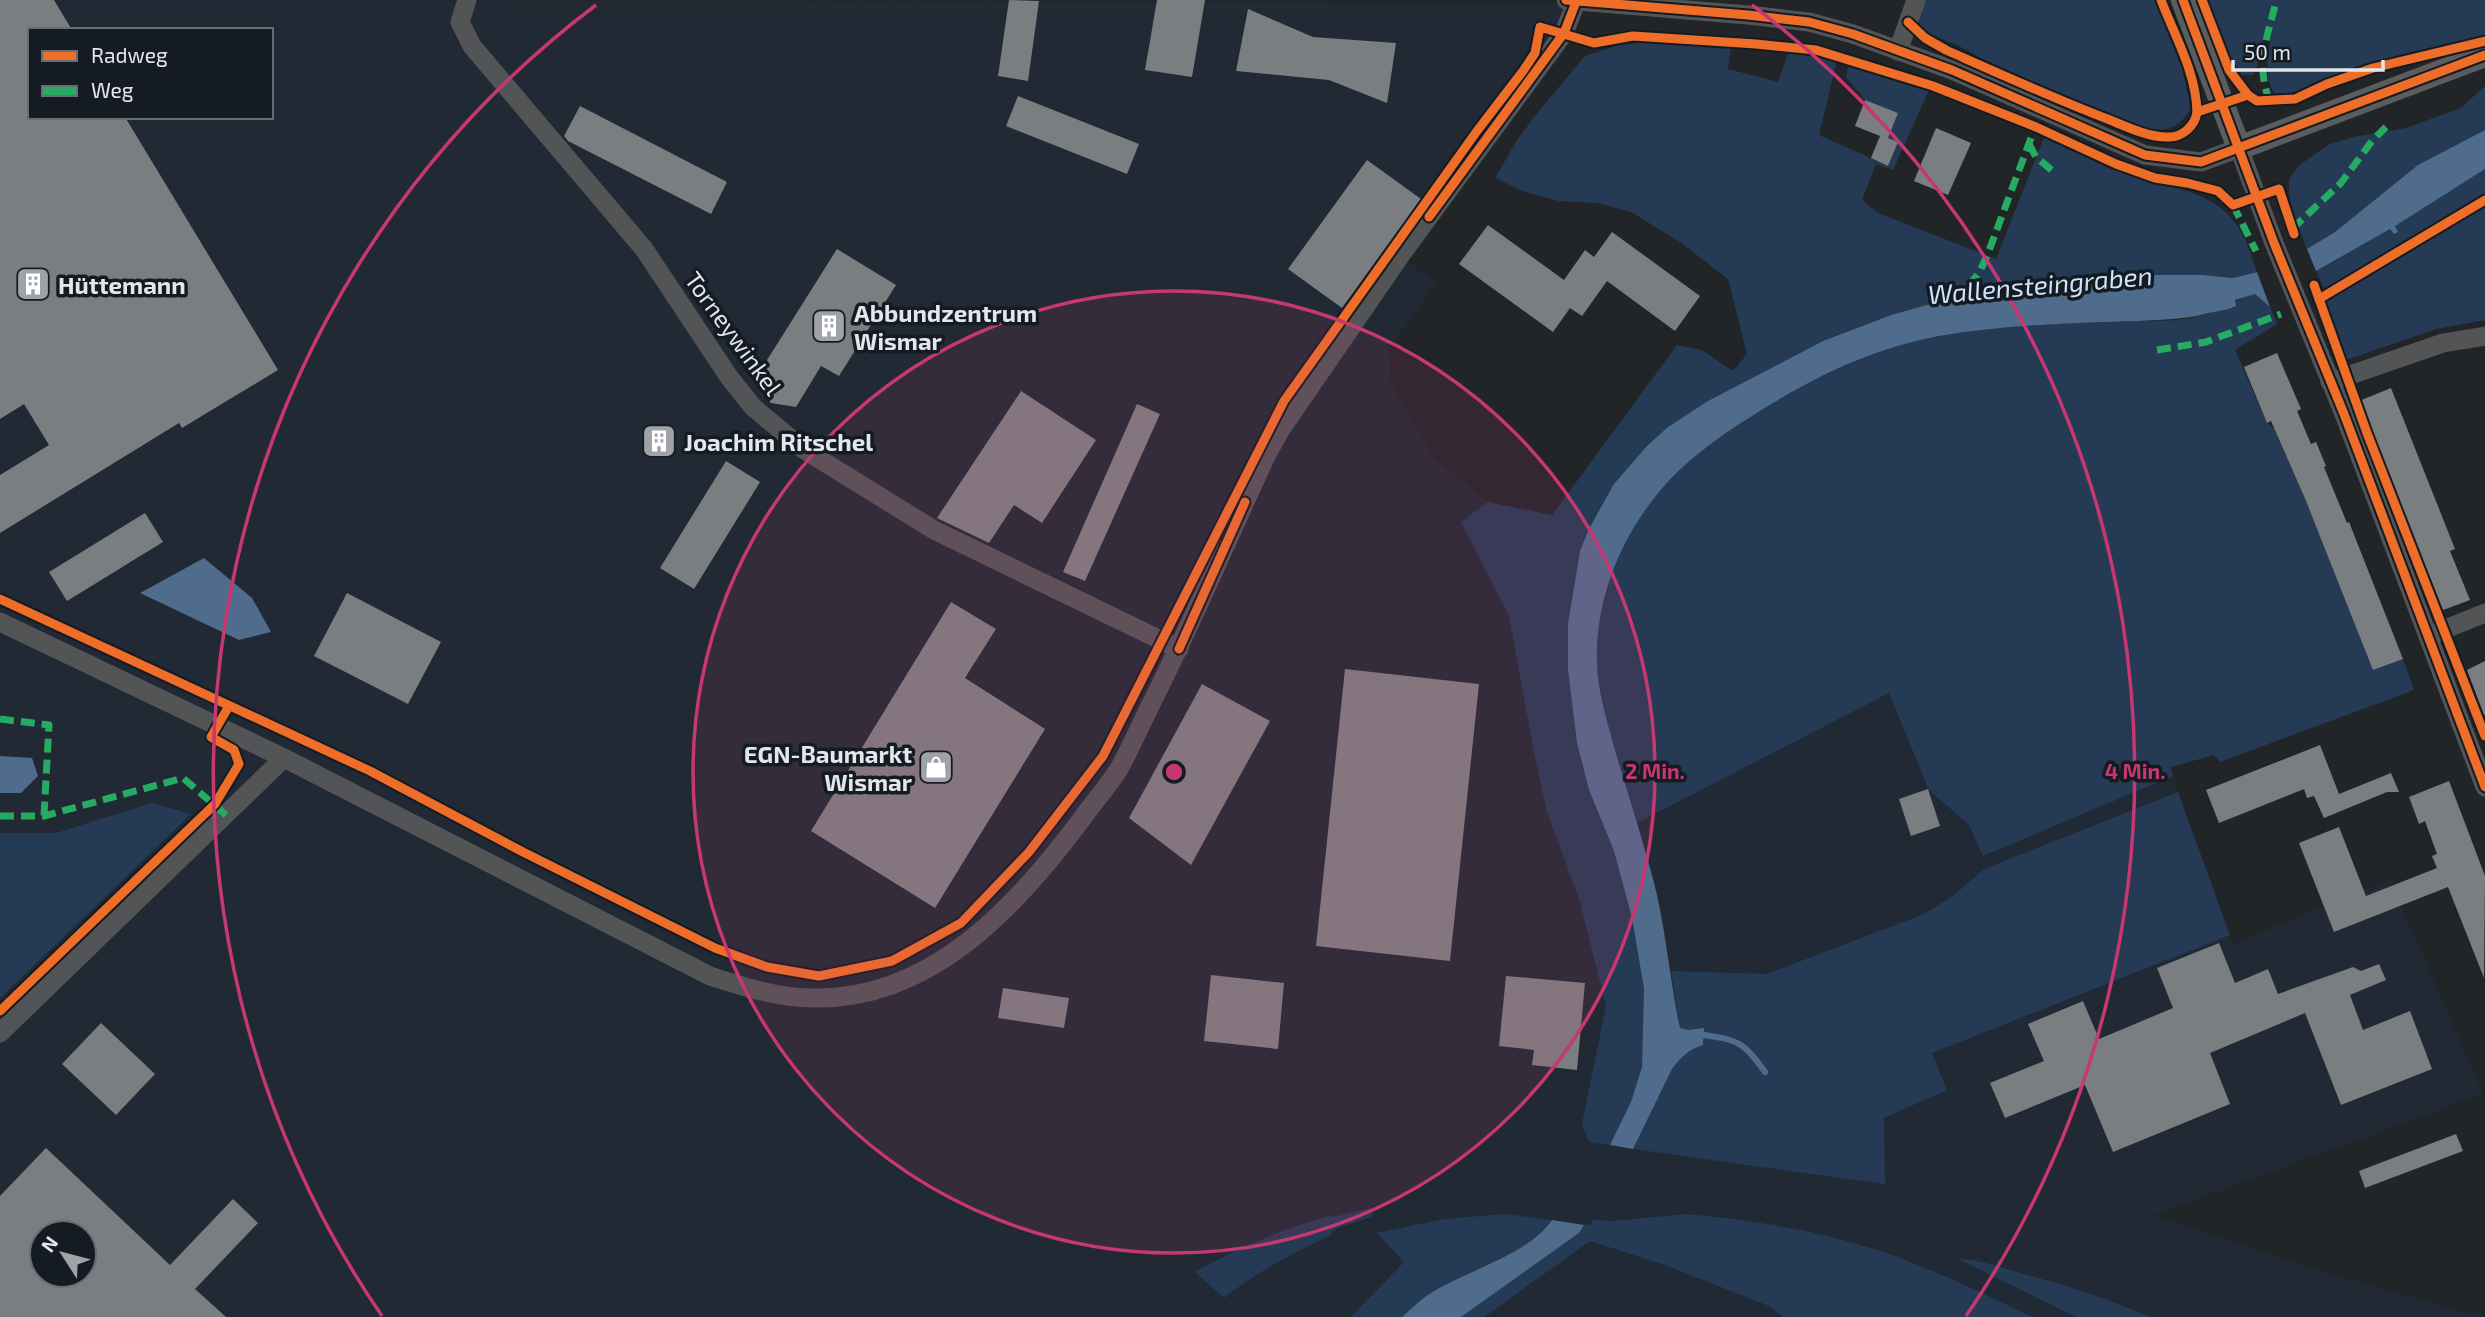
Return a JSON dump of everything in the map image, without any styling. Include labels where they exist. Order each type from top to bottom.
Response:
[{"type":"main road","points":[[2183,0],[2239,148],[2485,55]]},
{"type":"street","name":"Torneywinkel","points":[[467,0],[460,22],[472,47],[645,248],[729,377],[753,407],[803,449],[934,530],[1179,649]]},
{"type":"street","points":[[1898,51],[1916,0]]},
{"type":"street","points":[[0,622],[284,758],[710,976],[764,993],[814,998],[853,994],[898,983],[941,962],[978,936],[1053,858],[1118,769],[1179,649],[1266,456],[1294,408],[1400,256],[1564,33],[1571,1],[1809,22],[1853,34],[1977,81],[2145,155],[2201,162],[2239,148],[2485,787]]},
{"type":"street","points":[[2330,382],[2443,343],[2485,336]]},
{"type":"street","points":[[2428,636],[2485,613]]},
{"type":"street","points":[[0,1034],[284,758]]},
{"type":"shaded area","points":[[0,0],[1576,2],[1400,256],[1437,283],[1389,348],[1391,382],[1433,457],[1488,502],[1552,516],[1677,345],[1702,350],[1759,391],[2148,696],[2178,792],[2233,944],[2390,879],[2483,1094],[2154,1215],[2314,1269],[2468,1313],[2485,1315],[0,1317]]},
{"type":"shaded area","points":[[1923,0],[2156,0],[2182,68],[2191,108],[2178,124],[2162,130],[2126,122],[2008,73],[1959,46],[1927,33],[1915,20]]},
{"type":"shaded area","points":[[2207,0],[2485,0],[2485,37],[2376,63],[2306,90],[2276,95],[2268,73],[2272,31],[2266,28],[2253,75],[2242,75],[2228,52]]},
{"type":"shaded area","points":[[1655,41],[1731,47],[1728,69],[1778,82],[1789,51],[1837,60],[1819,135],[1888,166],[1898,142],[1888,138],[1898,113],[1865,100],[1846,77],[1849,63],[1929,90],[1893,170],[1876,164],[1862,200],[1878,213],[1996,259],[2045,135],[2118,171],[2191,192],[2222,209],[2246,241],[2257,272],[2233,278],[2204,275],[2104,275],[2043,279],[1984,289],[1891,315],[1823,341],[1708,401],[1668,427],[1580,551],[1568,623],[1568,670],[1577,743],[1589,790],[1614,851],[1632,919],[1644,989],[1642,1067],[1631,1103],[1610,1145],[1589,1142],[1582,1124],[1606,1006],[1579,899],[1547,812],[1509,616],[1461,522],[1488,502],[1552,515],[1677,345],[1702,350],[1733,371],[1747,354],[1728,279],[1680,242],[1631,212],[1598,203],[1559,201],[1525,192],[1495,178],[1534,117],[1585,56],[1619,45]]},
{"type":"shaded area","points":[[2485,86],[2485,130],[2418,165],[2335,232],[2307,249],[2292,211],[2289,193],[2289,180],[2298,166],[2328,145],[2353,137],[2406,128],[2461,108]]},
{"type":"shaded area","points":[[2485,169],[2485,196],[2325,291],[2316,271],[2390,229],[2394,234],[2394,226]]},
{"type":"shaded area","points":[[2485,203],[2485,320],[2436,329],[2346,360],[2324,300]]},
{"type":"shaded area","points":[[2255,294],[2270,307],[2277,324],[2235,350],[2267,423],[2275,430],[2320,534],[2373,670],[2403,659],[2414,690],[2220,762],[2214,755],[2171,767],[2173,776],[1983,856],[1969,825],[1929,790],[1889,693],[1637,823],[1608,732],[1599,685],[1597,638],[1601,611],[1618,558],[1631,533],[1663,488],[1703,450],[1789,394],[1850,363],[1893,347],[1939,336],[2003,328],[2186,319]]},
{"type":"shaded area","points":[[2178,792],[2230,935],[1932,1053],[1947,1090],[1884,1118],[1885,1184],[1633,1149],[1672,1069],[1680,1057],[1693,1048],[1688,1030],[1680,1028],[1671,971],[1767,974],[1924,914],[1953,896],[1984,869]]},
{"type":"shaded area","points":[[152,803],[191,814],[0,998],[0,833],[56,833]]},
{"type":"shaded area","points":[[1371,1208],[1373,1216],[1333,1230],[1331,1235],[1276,1263],[1224,1298],[1195,1272],[1279,1232],[1332,1215],[1333,1217]]},
{"type":"shaded area","points":[[1505,1214],[1552,1220],[1529,1242],[1431,1293],[1402,1317],[1351,1317],[1404,1262],[1377,1233],[1444,1219]]},
{"type":"shaded area","points":[[1685,1214],[1770,1224],[1854,1243],[1922,1267],[2032,1317],[1783,1317],[1769,1306],[1665,1265],[1590,1241],[1484,1317],[1461,1317],[1579,1233],[1584,1225],[1592,1224],[1592,1220],[1613,1221]]},
{"type":"shaded area","points":[[1958,1259],[1993,1265],[2058,1284],[2150,1317],[2076,1317]]},
{"type":"water","points":[[2485,130],[2485,169],[2395,226],[2398,232],[2394,234],[2390,229],[2316,271],[2307,249],[2335,232],[2418,165]]},
{"type":"water","name":"Wallensteingraben","points":[[2257,272],[2270,307],[2255,294],[2235,300],[2236,306],[2231,308],[2197,316],[1979,330],[1915,341],[1870,355],[1806,384],[1718,439],[1680,470],[1640,518],[1624,545],[1603,603],[1598,633],[1598,675],[1601,698],[1616,754],[1657,894],[1680,1028],[1704,1028],[1703,1045],[1686,1054],[1672,1069],[1633,1149],[1610,1145],[1631,1102],[1642,1067],[1644,989],[1632,918],[1614,851],[1589,790],[1577,743],[1568,670],[1568,623],[1580,551],[1614,484],[1647,446],[1668,427],[1708,401],[1823,341],[1891,315],[1984,289],[2043,279],[2104,275],[2204,275],[2233,278]]},
{"type":"water","points":[[204,558],[252,598],[271,632],[239,640],[140,593]]},
{"type":"water","points":[[0,756],[32,758],[38,776],[21,793],[0,793]]},
{"type":"water","points":[[1552,1220],[1584,1225],[1579,1233],[1461,1317],[1402,1317],[1431,1293],[1529,1242]]},
{"type":"building","points":[[0,0],[54,0],[71,28],[28,28],[28,119],[126,119],[278,370],[182,428],[179,423],[0,533],[0,475],[49,445],[24,404],[0,419]]},
{"type":"building","points":[[1009,0],[1039,1],[1028,81],[998,76]]},
{"type":"building","points":[[1157,0],[1205,0],[1192,77],[1145,70]]},
{"type":"building","points":[[1248,9],[1313,37],[1396,43],[1387,103],[1329,80],[1236,71]]},
{"type":"building","points":[[1018,96],[1139,144],[1127,174],[1006,126]]},
{"type":"building","points":[[1865,100],[1898,113],[1888,138],[1898,142],[1888,166],[1871,158],[1880,136],[1855,126]]},
{"type":"building","points":[[580,106],[727,182],[711,214],[568,141],[564,136]]},
{"type":"building","points":[[1936,128],[1971,143],[1948,195],[1914,181]]},
{"type":"building","points":[[1367,160],[1421,199],[1342,308],[1288,269]]},
{"type":"building","points":[[1488,225],[1564,280],[1585,250],[1594,257],[1612,232],[1700,296],[1675,331],[1607,281],[1582,316],[1570,308],[1553,332],[1459,264]]},
{"type":"building","name":"Abbundzentrum Wismar","points":[[837,249],[896,285],[839,376],[821,366],[796,407],[771,403],[755,379]]},
{"type":"building","points":[[2277,353],[2301,409],[2297,411],[2311,444],[2316,442],[2403,659],[2373,670],[2306,501],[2271,421],[2267,423],[2244,367]]},
{"type":"building","points":[[2391,388],[2455,549],[2450,551],[2470,600],[2443,610],[2359,401]]},
{"type":"building","points":[[1021,391],[1096,440],[1042,523],[1014,505],[989,543],[937,518]]},
{"type":"building","points":[[1137,404],[1160,414],[1085,581],[1063,572]]},
{"type":"building","name":"Joachim Ritschel","points":[[652,426],[676,442],[666,457],[642,440]]},
{"type":"building","points":[[726,461],[760,482],[694,589],[660,568]]},
{"type":"building","points":[[145,513],[163,542],[67,601],[49,572]]},
{"type":"building","points":[[347,593],[441,642],[408,704],[314,656]]},
{"type":"building","name":"EGN-Baumarkt Wismar","points":[[951,602],[996,629],[965,678],[1045,729],[935,908],[811,831]]},
{"type":"building","points":[[2485,661],[2485,715],[2484,715],[2467,670]]},
{"type":"building","points":[[1345,669],[1479,684],[1450,961],[1316,946]]},
{"type":"building","points":[[1202,684],[1270,721],[1191,865],[1129,818]]},
{"type":"building","points":[[2320,745],[2339,794],[2391,773],[2399,792],[2387,792],[2324,818],[2314,796],[2307,798],[2304,789],[2219,823],[2206,790]]},
{"type":"building","points":[[2449,781],[2485,876],[2484,978],[2448,887],[2334,932],[2299,843],[2339,827],[2366,896],[2437,868],[2432,856],[2437,854],[2425,821],[2419,824],[2409,797]]},
{"type":"building","points":[[1928,789],[1940,826],[1911,836],[1899,799]]},
{"type":"building","points":[[2219,943],[2235,983],[2268,969],[2278,994],[2353,967],[2361,971],[2379,964],[2386,980],[2350,995],[2363,1030],[2410,1011],[2432,1069],[2341,1105],[2305,1013],[2210,1053],[2230,1104],[2113,1152],[2085,1085],[2005,1118],[1990,1083],[2044,1061],[2028,1024],[2083,1001],[2099,1039],[2173,1008],[2157,968]]},
{"type":"building","points":[[1211,975],[1284,983],[1278,1049],[1204,1041]]},
{"type":"building","points":[[1506,976],[1585,983],[1577,1070],[1532,1065],[1534,1050],[1499,1046]]},
{"type":"building","points":[[1003,988],[1069,998],[1064,1028],[998,1018]]},
{"type":"building","points":[[101,1023],[155,1074],[116,1115],[62,1064]]},
{"type":"building","points":[[2456,1134],[2463,1151],[2365,1188],[2359,1171]]},
{"type":"building","points":[[46,1148],[170,1265],[233,1199],[258,1223],[195,1289],[226,1317],[0,1317],[0,1196]]},
{"type":"waterway","points":[[1704,1035],[1739,1044],[1765,1072]]},
{"type":"marked path","points":[[2270,102],[2263,76],[2263,64],[2276,2]]},
{"type":"marked path","points":[[1969,286],[1987,256],[2037,122]]},
{"type":"marked path","points":[[2292,229],[2341,183],[2372,141],[2386,127]]},
{"type":"marked path","points":[[2029,144],[2036,157],[2055,173]]},
{"type":"marked path","points":[[2233,205],[2256,251]]},
{"type":"marked path","points":[[2157,350],[2206,342],[2281,314]]},
{"type":"marked path","points":[[0,719],[49,725],[44,816]]},
{"type":"marked path","points":[[0,816],[44,816],[183,778],[226,815]]},
{"type":"cycle path","points":[[1566,0],[1809,22],[1853,34],[1952,70],[2145,155],[2201,162],[2485,55]]},
{"type":"cycle path","points":[[2161,0],[2189,69],[2197,112]]},
{"type":"cycle path","points":[[2183,0],[2485,787]]},
{"type":"cycle path","points":[[2202,0],[2229,70],[2248,95]]},
{"type":"cycle path","points":[[1429,217],[1564,33],[1576,2]]},
{"type":"cycle path","points":[[1908,22],[1925,38],[1946,50],[2130,128],[2167,137],[2187,130],[2194,122],[2197,112],[2248,95],[2257,101],[2295,99],[2327,84],[2373,68],[2485,41]]},
{"type":"cycle path","points":[[0,599],[370,771],[523,852],[715,948],[767,967],[819,976],[892,961],[961,923],[1029,852],[1103,756],[1284,401],[1523,71],[1535,53],[1540,27],[1594,43],[1633,36],[1816,50],[1933,86],[2155,178],[2218,191],[2233,205],[2279,189],[2294,234]]},
{"type":"cycle path","points":[[2319,299],[2485,200]]},
{"type":"cycle path","points":[[2314,285],[2367,433],[2485,736]]},
{"type":"cycle path","points":[[1179,649],[1245,502]]},
{"type":"cycle path","points":[[0,1011],[215,804],[239,764],[234,750],[211,737],[229,706]]},
{"type":"place","name":"Hüttemann","points":[[33,284]]},
{"type":"place","name":"Abbundzentrum Wismar","points":[[829,326]]},
{"type":"place","name":"Joachim Ritschel","points":[[659,441]]},
{"type":"place","name":"EGN-Baumarkt Wismar","points":[[936,767]]}]
